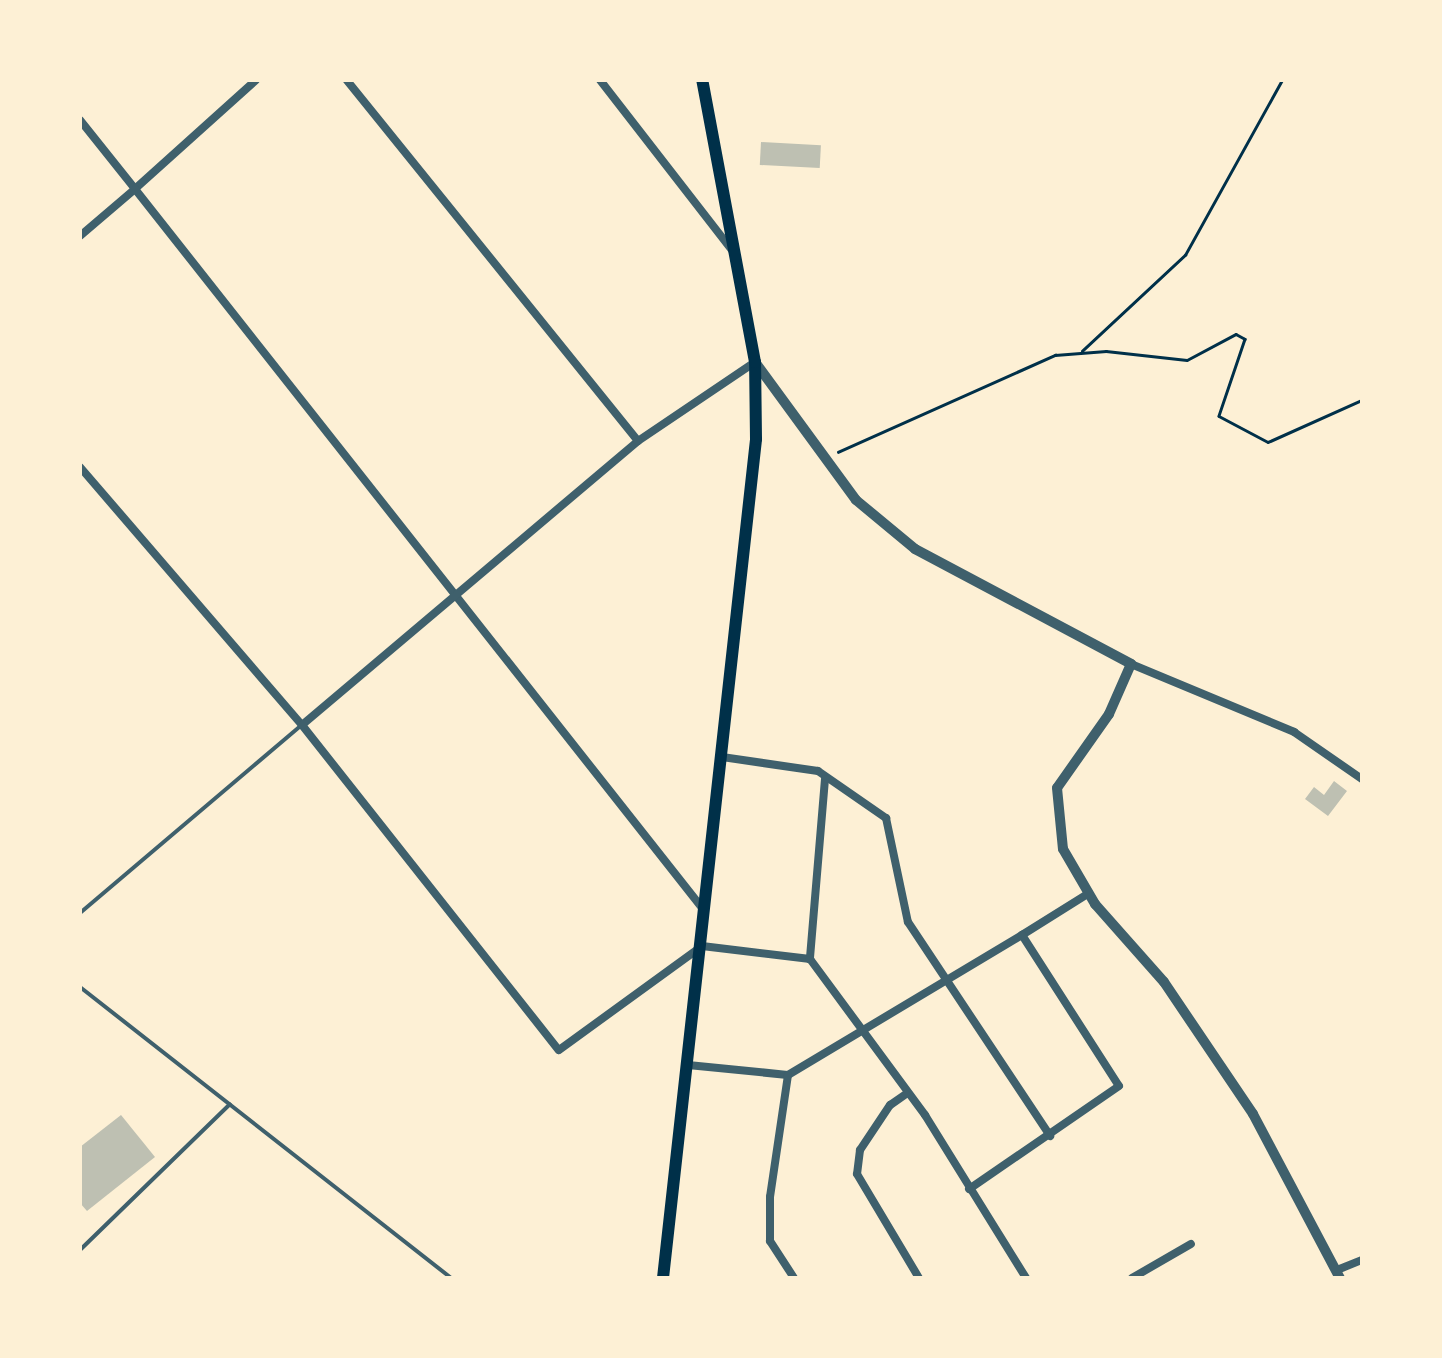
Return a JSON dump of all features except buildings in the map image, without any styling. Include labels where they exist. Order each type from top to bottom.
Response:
[{"type":"main road","points":[[662,1278],[706,913],[756,438],[755,362],[702,80]]},
{"type":"street","points":[[80,236],[256,80]]},
{"type":"street","points":[[347,80],[638,441]]},
{"type":"street","points":[[600,80],[735,254]]},
{"type":"street","points":[[80,120],[706,913]]},
{"type":"street","points":[[302,725],[638,441],[755,362],[856,500],[915,549],[1131,664],[1294,732],[1362,779]]},
{"type":"street","points":[[80,467],[302,725],[559,1050],[702,946],[810,960]]},
{"type":"street","points":[[1131,664],[1109,714],[1058,788],[1063,848],[1088,893],[1164,982],[1254,1114],[1338,1274],[1362,1260]]},
{"type":"street","points":[[722,756],[792,762],[886,818],[908,922],[1050,1136]]},
{"type":"street","points":[[825,779],[810,960],[864,1028],[1026,1278]]},
{"type":"street","points":[[688,1064],[788,1075],[1088,893]]},
{"type":"street","points":[[969,1189],[1119,1086],[1022,935]]},
{"type":"street","points":[[788,1075],[770,1197],[770,1241],[794,1278]]},
{"type":"street","points":[[906,1094],[890,1106],[860,1150],[858,1174],[919,1278]]},
{"type":"street","points":[[1132,1278],[1192,1244]]},
{"type":"lane","points":[[80,912],[302,725]]},
{"type":"lane","points":[[80,987],[452,1278]]},
{"type":"lane","points":[[80,1250],[230,1104]]},
{"type":"path","points":[[1081,352],[1185,255],[1282,80]]},
{"type":"path","points":[[828,457],[1055,354],[1081,352],[1187,360],[1236,334],[1245,339],[1219,416],[1268,442],[1362,400]]}]
